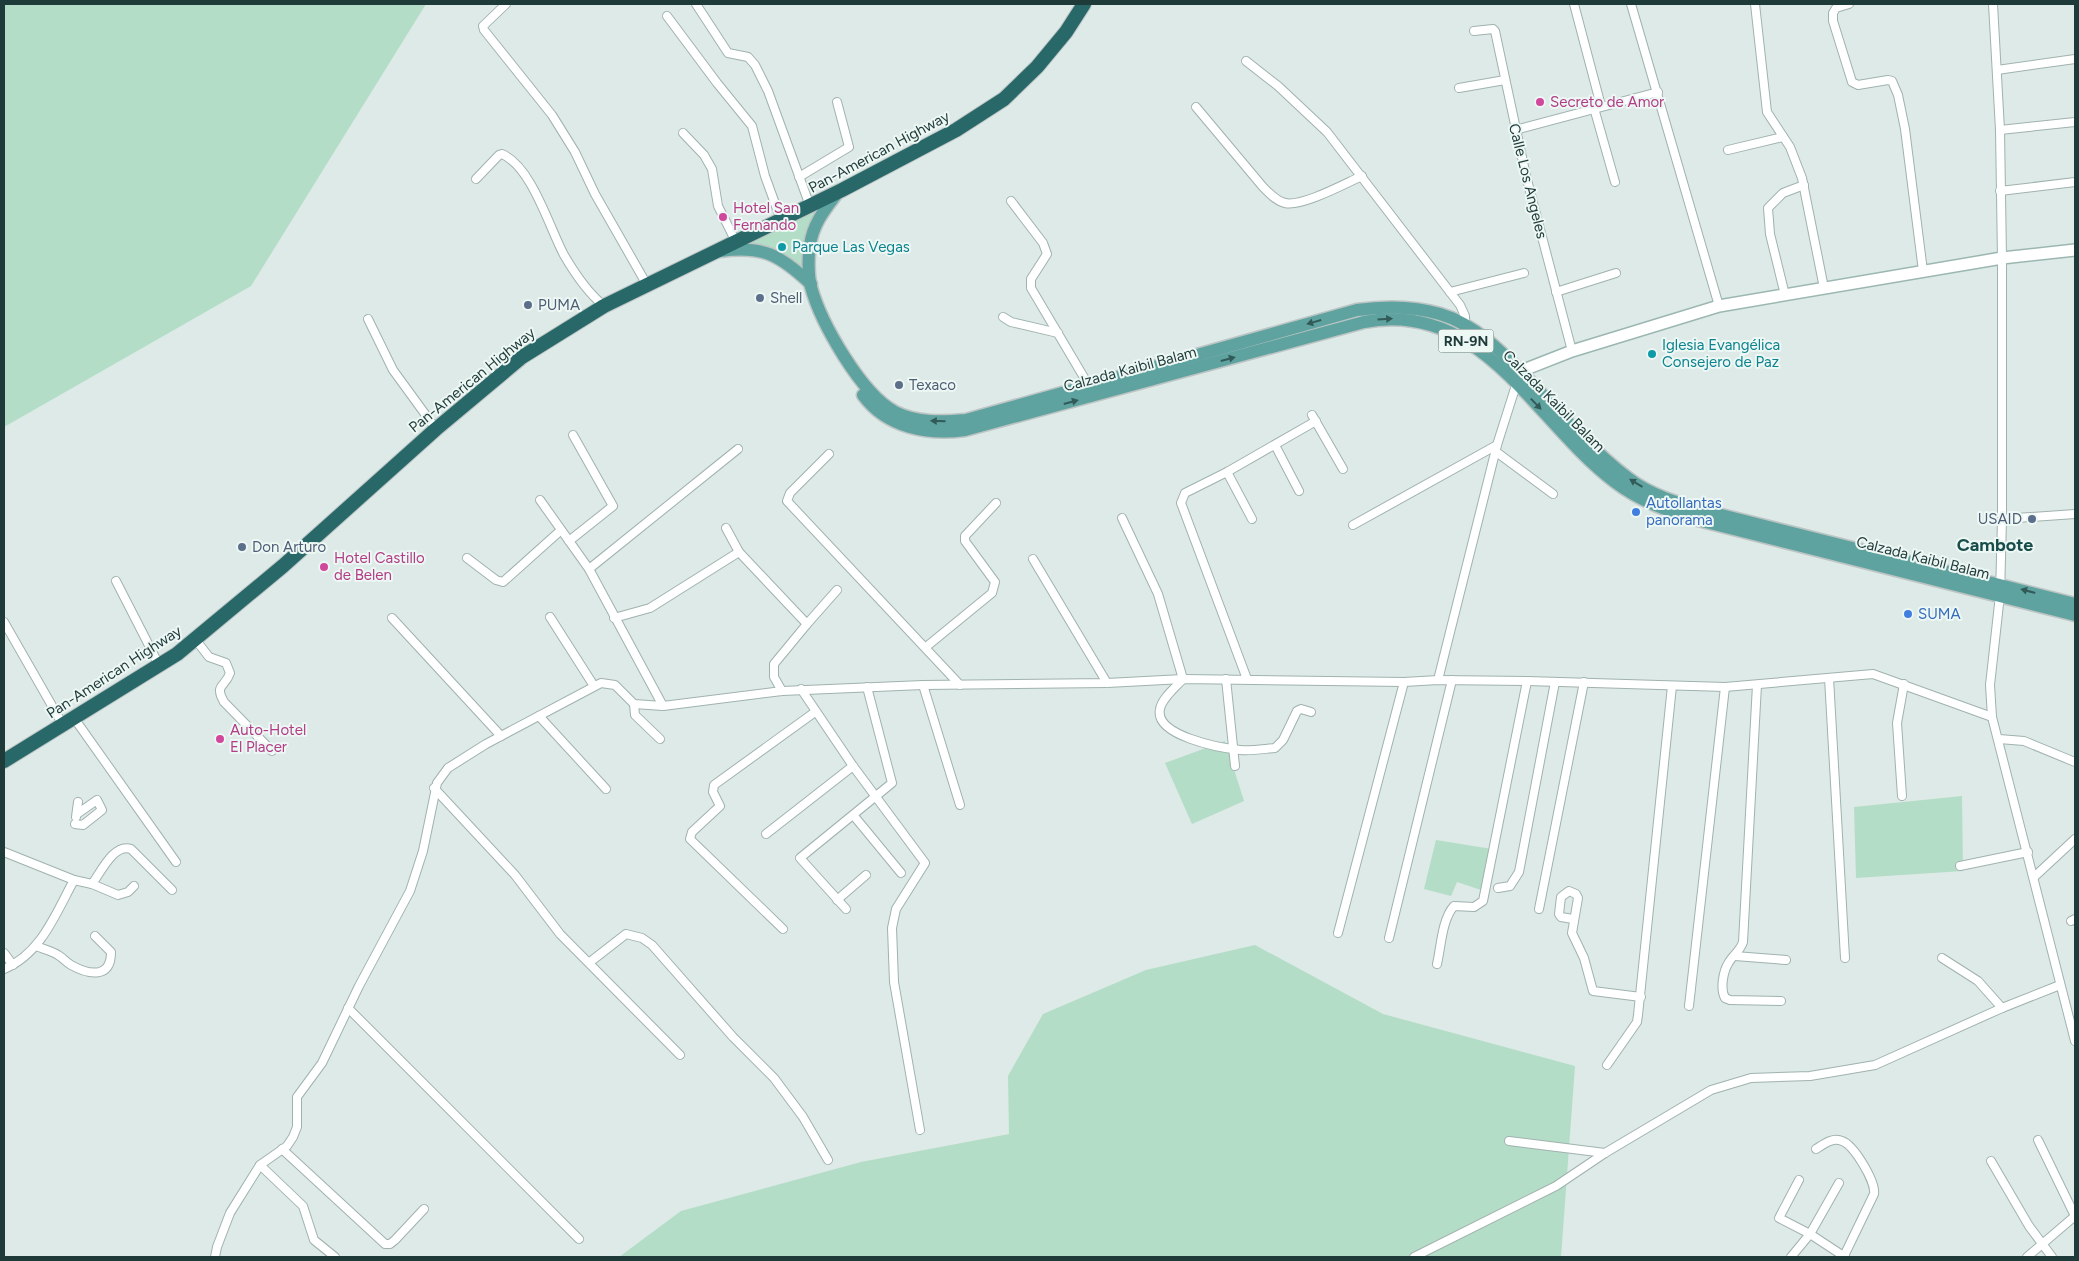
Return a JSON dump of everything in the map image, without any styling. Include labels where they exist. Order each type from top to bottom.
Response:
[{"type":"highway","name":"Pan-American Highway","points":[[4,761],[159,666],[195,639],[283,566],[436,429],[522,357],[604,306],[838,192],[956,130],[1004,99],[1037,67],[1066,32],[1084,4]]},
{"type":"main road","name":"Calzada Kaibil Balam","points":[[838,192],[822,213],[812,233],[810,245],[811,284],[839,349],[842,362],[853,382],[875,409],[899,424],[918,430],[940,432],[975,428],[1364,322],[1385,319],[1420,322],[1453,333],[1482,352],[1604,473],[1630,492],[1651,504],[1698,520],[2000,589],[2075,604]]},
{"type":"main road","name":"Calzada Kaibil Balam","points":[[717,252],[743,248],[768,253],[787,262],[811,284]]},
{"type":"main road","name":"Calzada Kaibil Balam","points":[[839,349],[875,397],[895,412],[915,419],[934,422],[966,420],[1357,310],[1391,307],[1418,309],[1441,314],[1466,326],[1493,345],[1614,466],[1637,484],[1664,498],[1709,512],[2000,589],[2075,615]]},
{"type":"street","points":[[506,4],[483,26],[484,30],[552,115],[575,152],[647,286]]},
{"type":"street","points":[[696,4],[728,53],[748,57],[755,65],[768,91],[810,206]]},
{"type":"street","points":[[1574,4],[1615,182]]},
{"type":"street","points":[[1631,4],[1719,306]]},
{"type":"street","points":[[1755,4],[1767,112],[1796,159],[1804,185],[1824,288]]},
{"type":"street","points":[[1849,4],[1836,8],[1833,13],[1833,21],[1852,82],[1858,85],[1888,80],[1892,81],[1897,90],[1905,129],[1924,271]]},
{"type":"street","points":[[1993,4],[2000,130],[2002,519],[2000,589],[1990,685],[1992,718],[1999,739],[2075,1041]]},
{"type":"street","points":[[667,16],[717,84],[752,126],[765,176],[781,220]]},
{"type":"street","name":"Calle Los Angeles","points":[[1474,31],[1494,30],[1515,130],[1572,351]]},
{"type":"street","points":[[1997,70],[2075,59]]},
{"type":"street","points":[[1246,61],[1278,86],[1327,132],[1463,310],[1466,326]]},
{"type":"street","points":[[1459,88],[1505,80]]},
{"type":"street","points":[[1515,130],[1658,92]]},
{"type":"street","points":[[799,177],[850,147],[838,102]]},
{"type":"street","points":[[1196,107],[1263,187],[1273,197],[1285,203],[1311,197],[1362,176]]},
{"type":"street","points":[[2000,130],[2075,122]]},
{"type":"street","points":[[683,134],[704,155],[712,169],[715,197],[736,242]]},
{"type":"street","points":[[1728,150],[1783,137]]},
{"type":"street","points":[[476,179],[498,156],[502,154],[512,160],[538,200],[581,284],[604,306]]},
{"type":"street","points":[[2000,191],[2075,182]]},
{"type":"street","points":[[1784,295],[1770,234],[1768,208],[1784,193],[1804,185]]},
{"type":"street","points":[[1011,201],[1044,243],[1047,254],[1031,279],[1031,288],[1089,386]]},
{"type":"street","points":[[1438,680],[1496,448],[1521,371],[1572,351],[1719,306],[2002,258],[2075,250]]},
{"type":"street","points":[[1450,292],[1524,273]]},
{"type":"street","points":[[1556,292],[1616,273]]},
{"type":"street","points":[[1003,317],[1011,322],[1058,333]]},
{"type":"street","points":[[368,320],[393,370],[436,429]]},
{"type":"street","points":[[1247,679],[1181,503],[1185,493],[1227,472],[1314,418],[1343,469]]},
{"type":"street","points":[[569,541],[613,506],[574,435]]},
{"type":"street","points":[[1274,444],[1299,491]]},
{"type":"street","points":[[1496,448],[1553,494]]},
{"type":"street","points":[[1353,525],[1496,448]]},
{"type":"street","points":[[589,569],[738,449]]},
{"type":"street","points":[[829,454],[790,493],[787,501],[960,685]]},
{"type":"street","points":[[1227,472],[1252,519]]},
{"type":"street","points":[[540,500],[589,569],[663,706]]},
{"type":"street","points":[[926,647],[992,592],[995,587],[995,582],[965,541],[964,536],[996,503]]},
{"type":"street","points":[[2002,519],[2075,514]]},
{"type":"street","points":[[1122,518],[1158,594],[1183,679]]},
{"type":"street","points":[[726,528],[739,552],[807,624]]},
{"type":"street","points":[[467,558],[496,580],[503,582],[560,530]]},
{"type":"street","points":[[614,618],[650,608],[739,552]]},
{"type":"street","points":[[1033,559],[1106,683]]},
{"type":"street","points":[[116,581],[159,666]]},
{"type":"street","points":[[782,691],[772,671],[774,664],[837,590]]},
{"type":"street","points":[[550,617],[594,686]]},
{"type":"street","points":[[392,618],[502,736]]},
{"type":"street","points":[[4,622],[69,722],[176,862]]},
{"type":"street","points":[[195,639],[209,657],[226,663],[230,673],[221,686],[220,694],[224,702],[272,751]]},
{"type":"street","points":[[634,704],[663,706],[802,689],[1106,683],[1183,679],[1404,682],[1438,680],[1527,681],[1725,687],[1873,674],[1992,718]]},
{"type":"street","points":[[1829,678],[1845,958]]},
{"type":"street","points":[[1183,679],[1163,702],[1159,717],[1175,733],[1198,742],[1234,749],[1275,748],[1283,740],[1297,711],[1302,709],[1311,712]]},
{"type":"street","points":[[1226,679],[1235,766]]},
{"type":"street","points":[[1389,938],[1452,680]]},
{"type":"street","points":[[1437,964],[1447,918],[1451,909],[1454,906],[1474,908],[1483,901],[1527,681]]},
{"type":"street","points":[[1338,933],[1404,682]]},
{"type":"street","points":[[1498,888],[1510,886],[1519,872],[1555,682]]},
{"type":"street","points":[[1539,909],[1584,682]]},
{"type":"street","points":[[215,1257],[230,1213],[260,1166],[282,1149],[293,1137],[297,1127],[296,1097],[322,1063],[348,1008],[410,891],[423,851],[434,788],[448,768],[461,758],[601,683],[615,685],[634,704],[635,715],[660,740]]},
{"type":"street","points":[[1902,796],[1898,723],[1904,684]]},
{"type":"street","points":[[1757,685],[1743,942],[1735,956],[1730,960],[1724,975],[1722,994],[1725,998],[1780,1000]]},
{"type":"street","points":[[923,686],[960,805]]},
{"type":"street","points":[[1607,1064],[1636,1022],[1641,998],[1672,686]]},
{"type":"street","points":[[846,909],[800,858],[854,816],[892,783],[893,780],[867,687]]},
{"type":"street","points":[[1689,1006],[1725,687]]},
{"type":"street","points":[[802,689],[815,712],[925,864],[896,909],[892,928],[894,982],[920,1130]]},
{"type":"street","points":[[783,929],[690,839],[692,832],[720,806],[713,792],[714,785],[815,712]]},
{"type":"street","points":[[539,716],[606,789]]},
{"type":"street","points":[[1999,739],[2024,741],[2075,762]]},
{"type":"street","points":[[766,834],[853,766]]},
{"type":"street","points":[[434,788],[515,875],[560,934],[590,962],[680,1055]]},
{"type":"street","points":[[75,824],[83,825],[102,810],[96,800],[77,814]]},
{"type":"street","points":[[75,824],[78,802]]},
{"type":"street","points":[[854,816],[901,873]]},
{"type":"street","points":[[75,824],[79,827],[91,828]]},
{"type":"street","points":[[2034,877],[2075,839]]},
{"type":"street","points":[[92,884],[114,854],[125,846],[132,849],[172,890]]},
{"type":"street","points":[[4,852],[118,895],[128,892],[134,886]]},
{"type":"street","points":[[1960,866],[2028,852]]},
{"type":"street","points":[[837,900],[866,875]]},
{"type":"street","points":[[4,969],[13,965],[36,946],[74,880]]},
{"type":"street","points":[[1573,919],[1572,933],[1584,958],[1593,991],[1641,998]]},
{"type":"street","points":[[590,962],[626,934],[642,938],[652,945],[734,1037],[774,1078],[803,1117],[828,1160]]},
{"type":"street","points":[[36,946],[58,955],[81,970],[99,973],[107,969],[111,962],[111,952],[95,936]]},
{"type":"street","points":[[4,953],[13,965]]},
{"type":"street","points":[[1735,956],[1786,960]]},
{"type":"street","points":[[1942,958],[1978,981],[2002,1008]]},
{"type":"street","points":[[1414,1257],[1556,1186],[1605,1153],[1697,1097],[1735,1081],[1751,1078],[1810,1076],[1875,1065],[2002,1008],[2060,985]]},
{"type":"street","points":[[348,1008],[579,1239]]},
{"type":"street","points":[[1799,1180],[1779,1218],[1810,1234],[1845,1257],[1874,1194],[1875,1186],[1871,1176],[1848,1144],[1841,1140],[1831,1140],[1816,1149]]},
{"type":"street","points":[[2028,1257],[2075,1216],[2038,1140]]},
{"type":"street","points":[[1509,1141],[1605,1153]]},
{"type":"street","points":[[282,1149],[385,1244],[390,1244],[424,1209]]},
{"type":"street","points":[[1991,1161],[2041,1245],[2052,1257]]},
{"type":"street","points":[[260,1166],[303,1206],[314,1240],[335,1257]]},
{"type":"street","points":[[1791,1257],[1810,1234],[1839,1183]]},
{"type":"green space","points":[[4,4],[426,4],[251,286],[4,427]]},
{"type":"green space","points":[[819,206],[809,281],[788,261],[741,247]]},
{"type":"green space","points":[[1225,741],[1244,801],[1192,824],[1165,763]]},
{"type":"green space","points":[[1962,796],[1963,871],[1856,878],[1854,807]]},
{"type":"green space","points":[[1436,840],[1492,849],[1484,891],[1457,882],[1451,896],[1424,889]]},
{"type":"green space","points":[[1255,945],[1383,1014],[1575,1066],[1561,1257],[619,1257],[681,1211],[861,1162],[1009,1134],[1008,1076],[1043,1014],[1146,970]]},
{"type":"place","name":"Secreto de Amor","points":[[1540,102]]},
{"type":"place","name":"Hotel San Fernando","points":[[723,217]]},
{"type":"place","name":"Parque Las Vegas","points":[[782,247]]},
{"type":"place","name":"Shell","points":[[760,298]]},
{"type":"place","name":"PUMA","points":[[528,305]]},
{"type":"place","name":"Iglesia Evangélica Consejero de Paz","points":[[1652,354]]},
{"type":"place","name":"Texaco","points":[[899,385]]},
{"type":"place","name":"Autollantas panorama","points":[[1636,512]]},
{"type":"place","name":"USAID","points":[[2032,519]]},
{"type":"place","name":"Don Arturo","points":[[242,547]]},
{"type":"place","name":"Hotel Castillo de Belen","points":[[324,567]]},
{"type":"place","name":"SUMA","points":[[1908,614]]},
{"type":"place","name":"Auto-Hotel El Placer","points":[[220,739]]},
{"type":"district","name":"Cambote","points":[[1995,545]]}]
